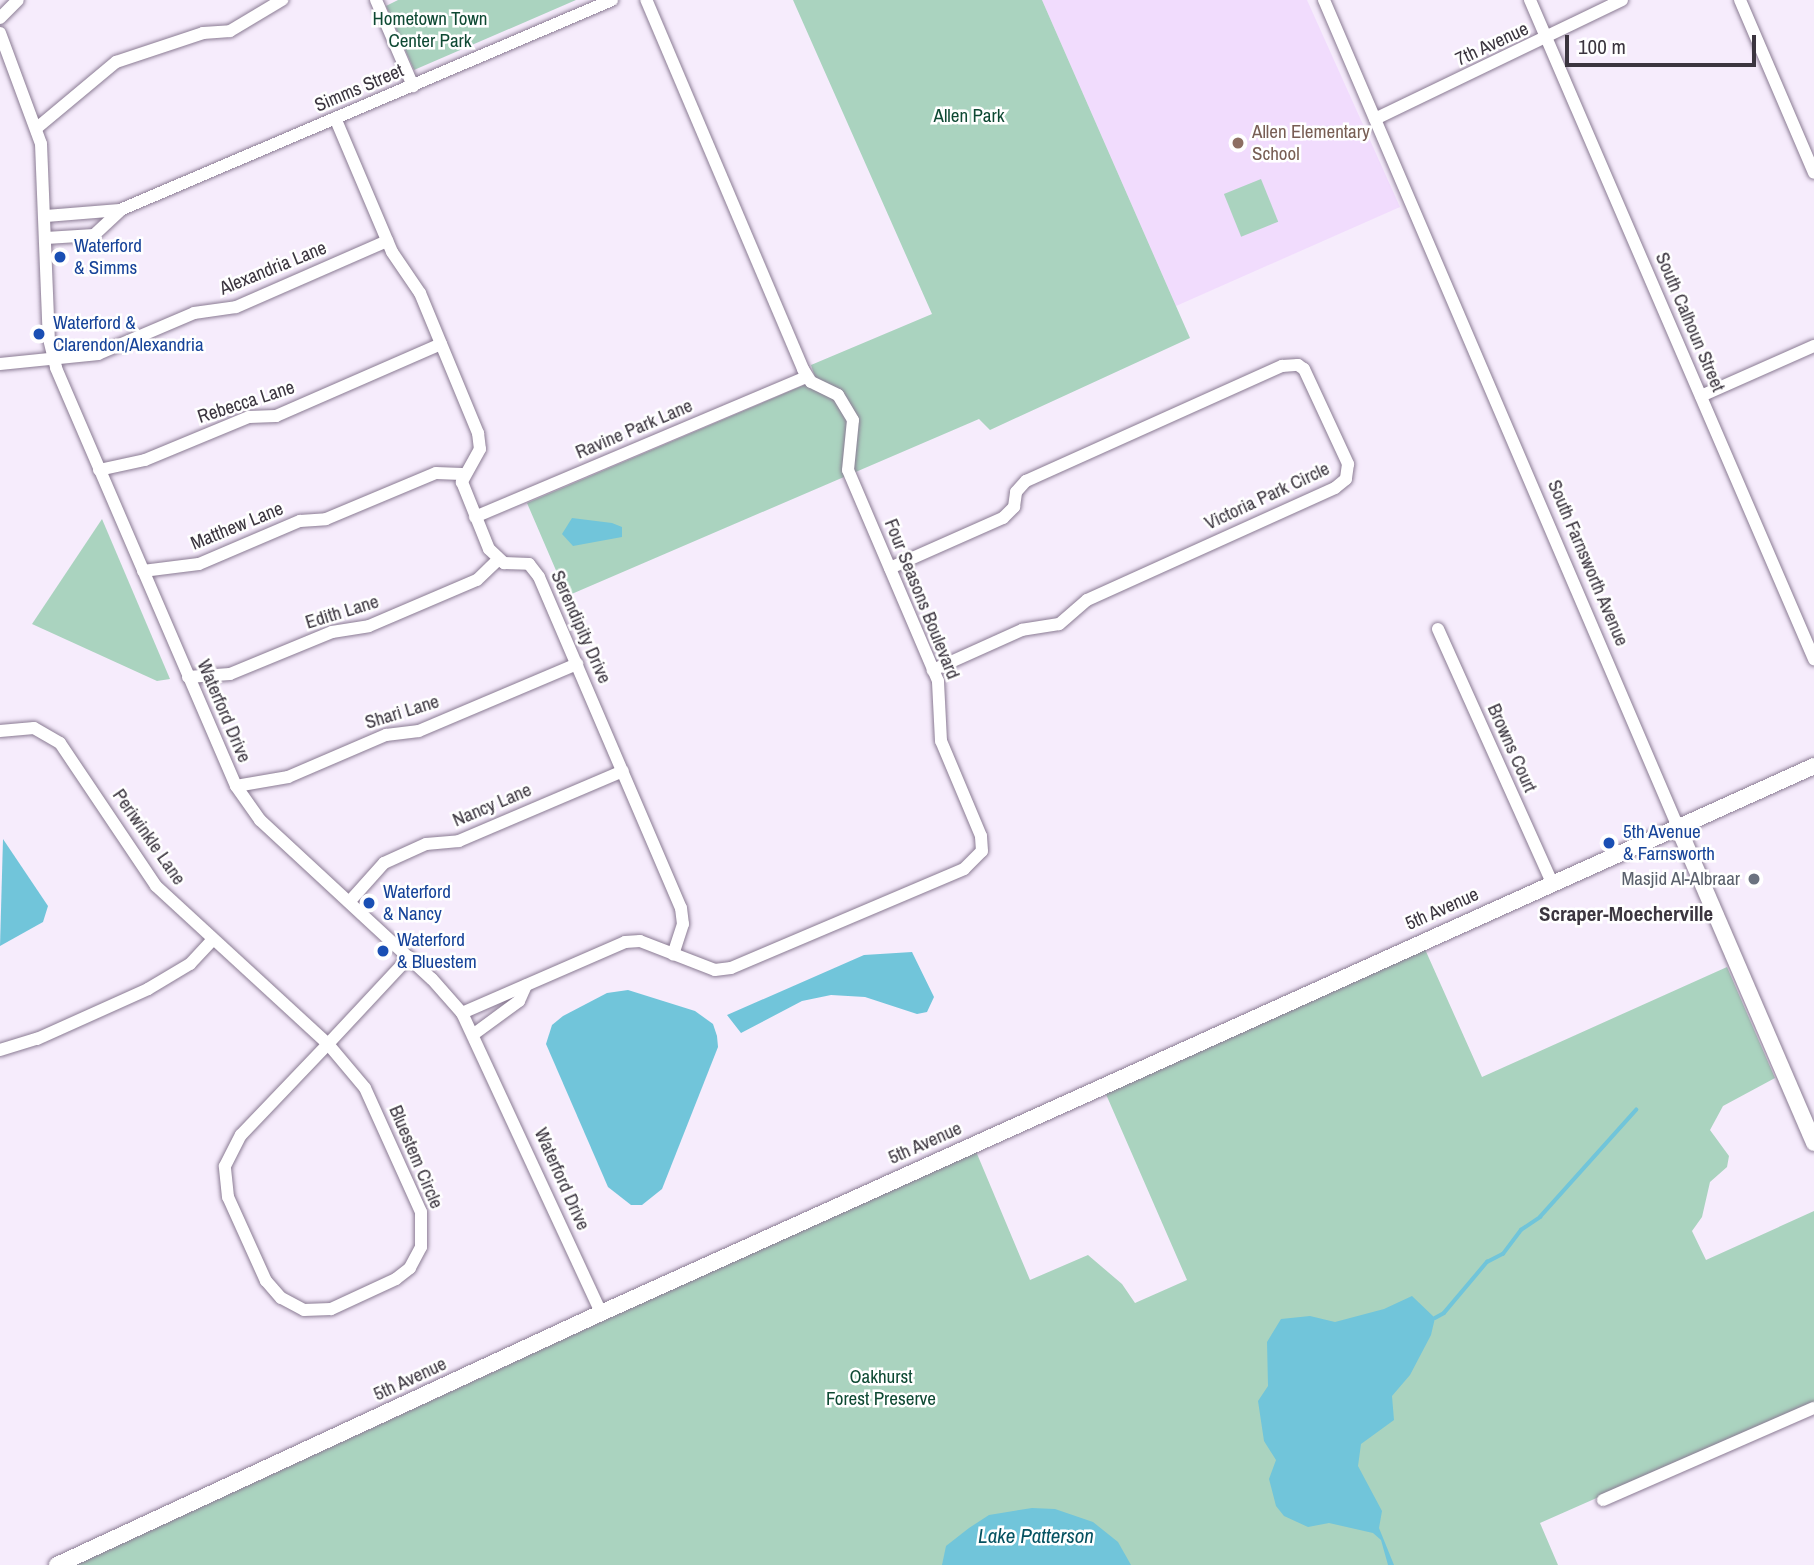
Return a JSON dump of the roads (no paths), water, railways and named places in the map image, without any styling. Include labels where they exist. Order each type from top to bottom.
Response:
[{"type":"street","points":[[0,18],[18,0]]},
{"type":"street","points":[[38,127],[116,62],[204,33],[230,31],[282,0]]},
{"type":"street","points":[[376,0],[413,86]]},
{"type":"street","name":"Simms Street","points":[[46,216],[120,211],[612,0]]},
{"type":"street","points":[[646,0],[807,377]]},
{"type":"street","name":"South Farnsworth Avenue","points":[[1324,0],[1814,1143]]},
{"type":"street","name":"South Calhoun Street","points":[[1530,0],[1814,659]]},
{"type":"street","name":"7th Avenue","points":[[1375,119],[1547,40],[1622,0]]},
{"type":"street","points":[[1740,0],[1814,173]]},
{"type":"street","name":"Waterford Drive","points":[[0,33],[38,127],[46,171],[46,238],[52,358],[236,786],[260,820],[409,957],[461,1013],[474,1034],[601,1313]]},
{"type":"street","points":[[336,120],[387,241],[420,293],[480,442],[477,456],[463,474],[475,517],[498,560]]},
{"type":"street","name":"Simms Street","points":[[46,238],[94,235],[120,211]]},
{"type":"street","name":"Alexandria Lane","points":[[0,364],[98,354],[194,313],[236,307],[387,241]]},
{"type":"street","name":"Rebecca Lane","points":[[99,470],[145,460],[249,417],[276,416],[441,344]]},
{"type":"street","points":[[1701,396],[1814,346]]},
{"type":"street","name":"Victoria Park Circle","points":[[890,569],[1003,518],[1014,508],[1016,492],[1026,481],[1282,366],[1298,365],[1304,369],[1348,464],[1346,479],[1335,488],[1087,600],[1059,624],[1022,630],[933,670]]},
{"type":"street","name":"Ravine Park Lane","points":[[475,517],[807,377]]},
{"type":"street","name":"Four Seasons Boulevard","points":[[461,1013],[625,942],[640,942],[715,970],[731,968],[964,869],[977,859],[981,836],[941,741],[941,690],[845,462],[853,420],[838,395],[807,377]]},
{"type":"street","name":"Matthew Lane","points":[[143,571],[199,564],[300,521],[326,519],[436,473],[463,474]]},
{"type":"street","name":"Serendipity Drive","points":[[498,560],[522,562],[534,568],[681,908],[683,924],[673,954]]},
{"type":"street","name":"Edith Lane","points":[[188,677],[230,674],[332,632],[369,626],[477,580],[498,560]]},
{"type":"street","name":"Browns Court","points":[[1438,629],[1552,883]]},
{"type":"street","name":"Shari Lane","points":[[236,786],[288,777],[386,735],[419,732],[576,664]]},
{"type":"street","name":"Periwinkle Lane","points":[[0,731],[34,728],[60,743],[156,886],[328,1044]]},
{"type":"street","name":"5th Avenue","points":[[57,1565],[601,1313],[1814,766]]},
{"type":"street","name":"Nancy Lane","points":[[350,901],[384,863],[426,844],[459,841],[623,771]]},
{"type":"street","points":[[0,1050],[37,1039],[148,989],[190,964],[212,940]]},
{"type":"street","points":[[328,1044],[409,957]]},
{"type":"street","name":"Four Seasons Boulevard","points":[[474,1034],[519,1001],[526,985]]},
{"type":"street","name":"Bluestem Circle","points":[[328,1044],[369,1096],[421,1212],[424,1233],[418,1254],[404,1274],[331,1309],[312,1311],[288,1303],[267,1281],[228,1197],[224,1175],[235,1142],[328,1044]]},
{"type":"street","points":[[1603,1500],[1814,1408]]},
{"type":"water","points":[[572,518],[612,523],[622,527],[622,537],[573,546],[562,534]]},
{"type":"water","points":[[3,839],[48,906],[43,922],[0,946]]},
{"type":"water","points":[[912,952],[934,997],[927,1012],[917,1014],[865,997],[831,995],[802,1001],[741,1033],[727,1015],[864,955]]},
{"type":"water","points":[[628,990],[695,1011],[713,1024],[718,1047],[662,1189],[642,1205],[631,1205],[608,1187],[546,1044],[552,1025],[563,1016],[607,993]]},
{"type":"water","points":[[1412,1296],[1435,1318],[1431,1335],[1410,1375],[1392,1396],[1394,1420],[1361,1444],[1358,1466],[1382,1511],[1379,1528],[1394,1565],[1388,1565],[1381,1540],[1373,1533],[1329,1523],[1308,1527],[1284,1516],[1276,1506],[1269,1479],[1276,1460],[1264,1441],[1258,1401],[1268,1386],[1267,1342],[1281,1319],[1310,1316],[1335,1322],[1384,1309]]},
{"type":"water","name":"Lake Patterson","points":[[1032,1508],[1055,1509],[1093,1522],[1118,1542],[1131,1565],[942,1565],[946,1546],[989,1515]]},
{"type":"waterway","points":[[1435,1318],[1444,1313],[1487,1262],[1503,1254],[1521,1230],[1540,1217],[1636,1110]]},
{"type":"place","name":"Allen Elementary School","points":[[1238,143]]},
{"type":"place","name":"Waterford & Simms","points":[[60,257]]},
{"type":"place","name":"Waterford & Clarendon/Alexandria","points":[[39,334]]},
{"type":"place","name":"5th Avenue & Farnsworth","points":[[1609,843]]},
{"type":"place","name":"Masjid Al-Albraar","points":[[1754,879]]},
{"type":"place","name":"Waterford & Nancy","points":[[369,903]]},
{"type":"place","name":"Waterford & Bluestem","points":[[383,951]]},
{"type":"district","name":"Scraper-Moecherville","points":[[1626,914]]},
{"type":"park label","name":"Hometown Town Center Park","points":[[430,30]]},
{"type":"park label","name":"Allen Park","points":[[969,116]]},
{"type":"park label","name":"Oakhurst Forest Preserve","points":[[881,1388]]}]
